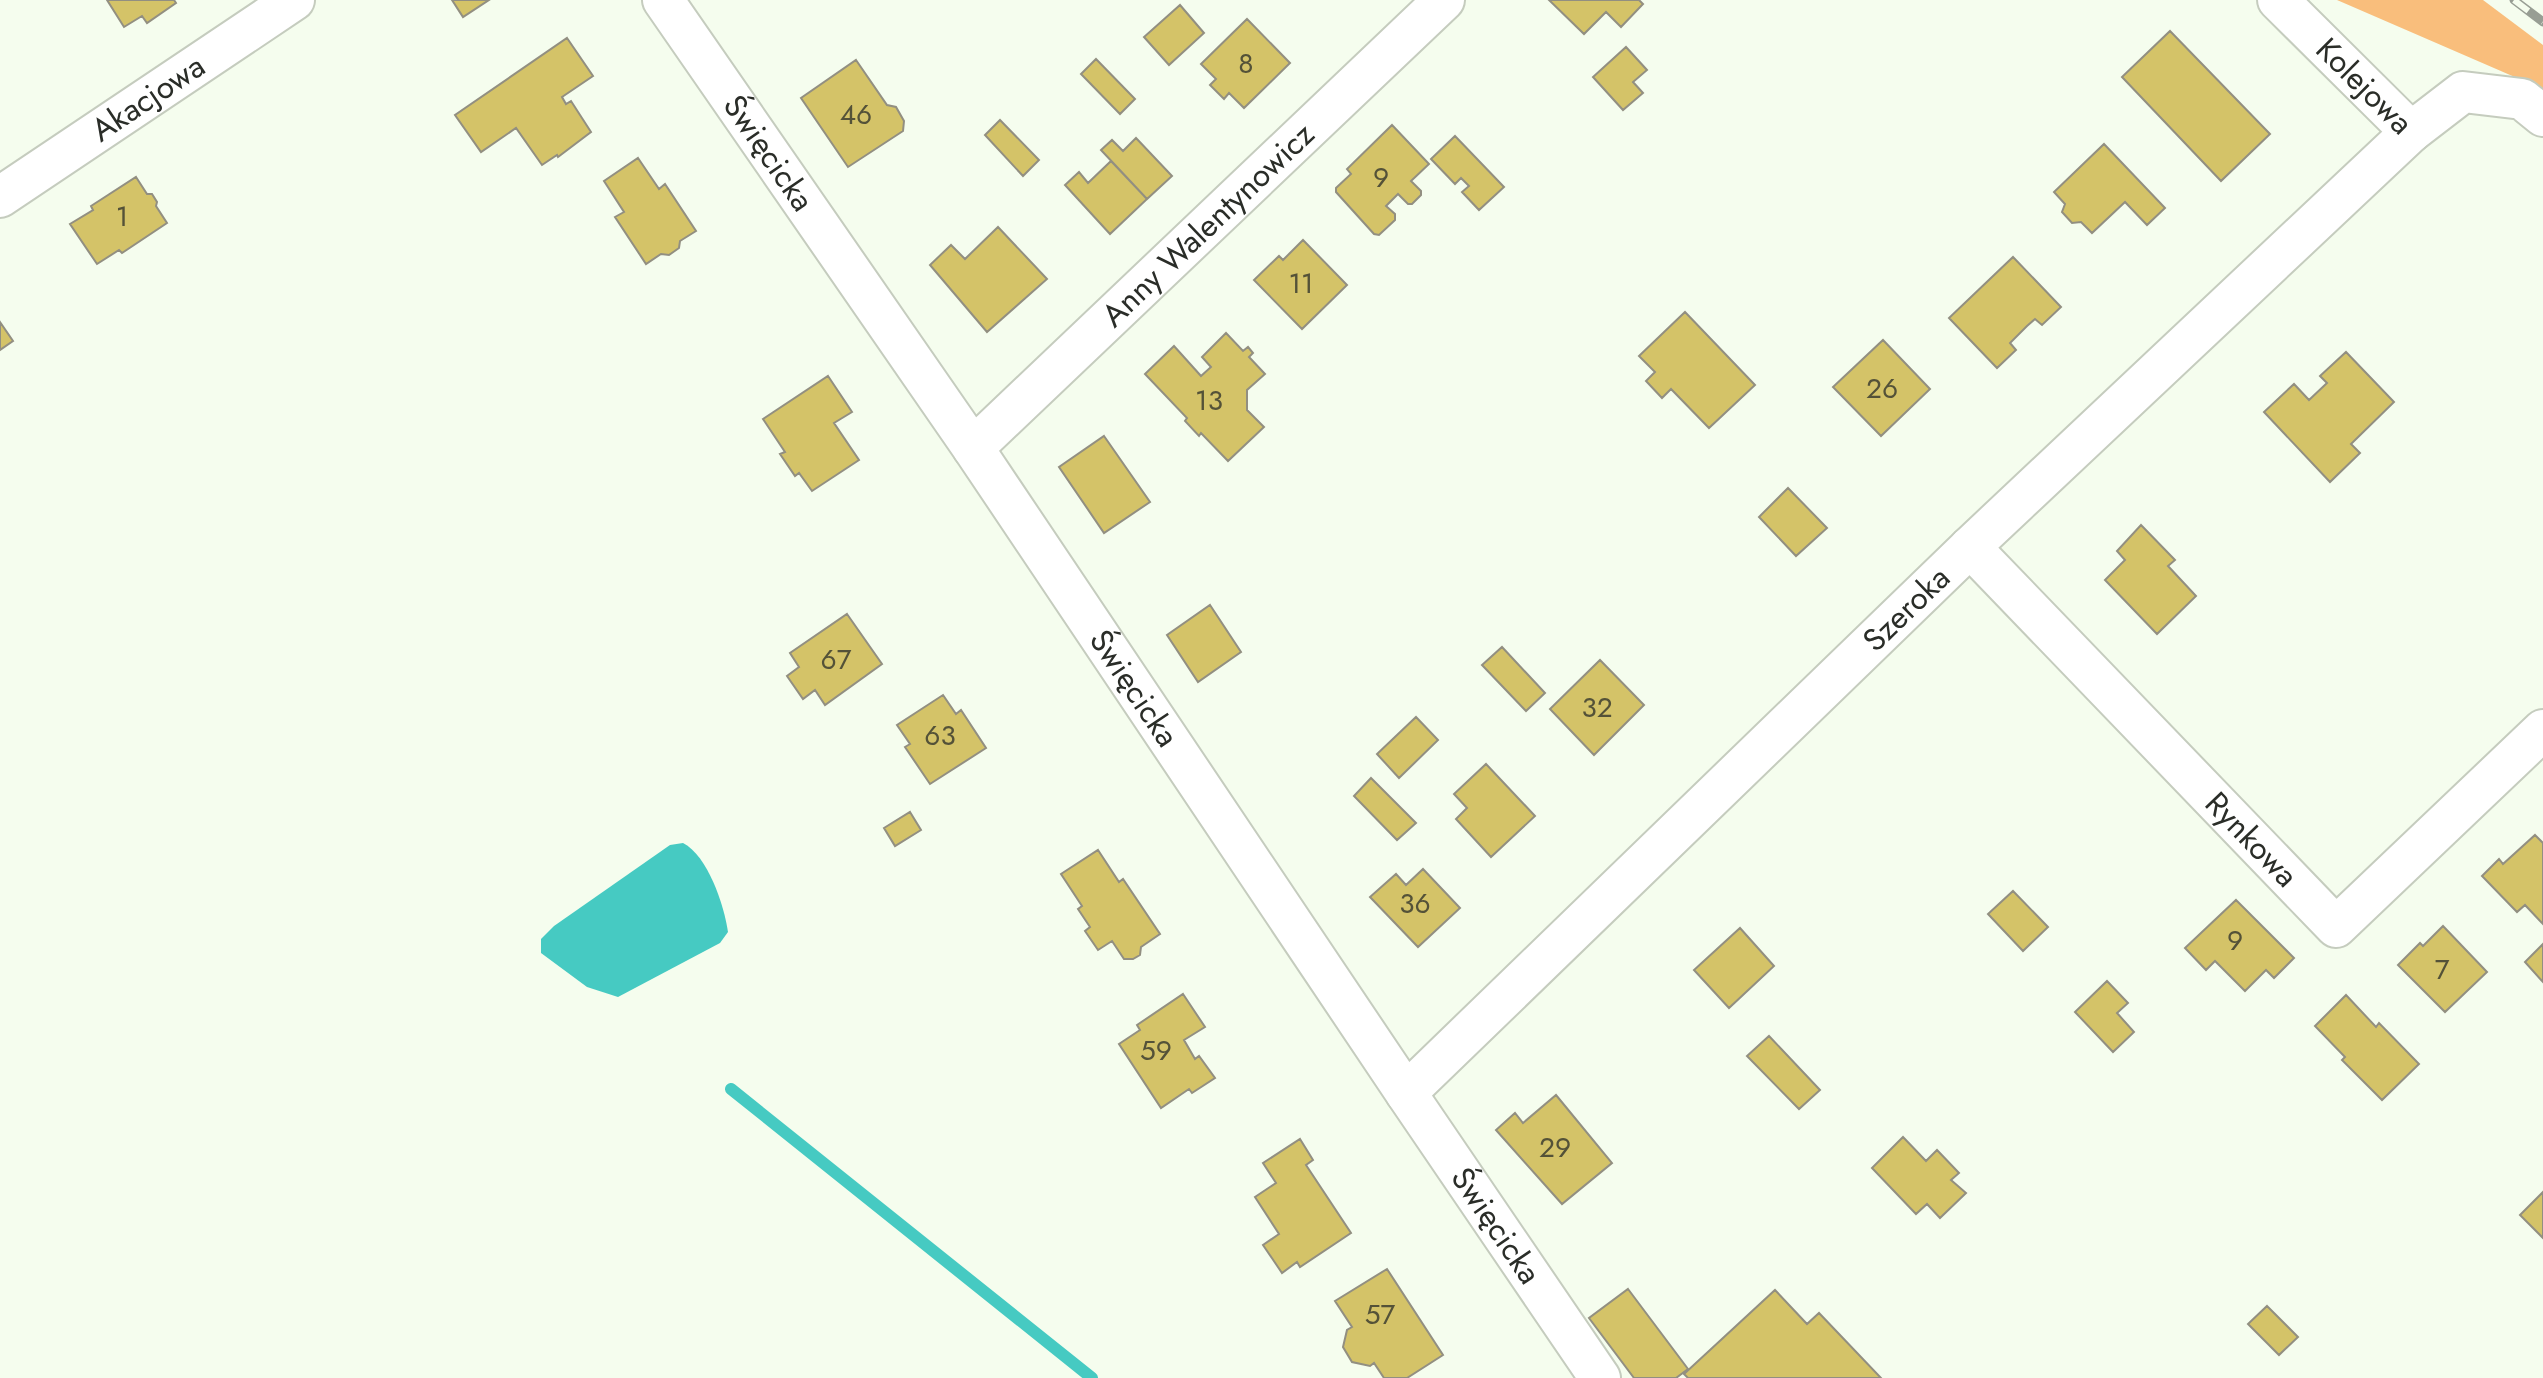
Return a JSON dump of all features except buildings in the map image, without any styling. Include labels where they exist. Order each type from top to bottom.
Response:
[{"type":"street","name":"Akacjowa","points":[[0,197],[294,0]]},
{"type":"street","name":"Święcicka","points":[[663,0],[973,448],[1600,1378]]},
{"type":"street","name":"Anny Walentynowicz","points":[[973,448],[1444,0]]},
{"type":"street","name":"Kolejowa","points":[[2278,0],[2411,132],[2463,92],[2522,99],[2543,116]]},
{"type":"street","name":"Szeroka","points":[[1406,1093],[1970,547],[2411,132]]},
{"type":"street","name":"Rynkowa","points":[[1970,547],[2336,927],[2543,730]]},
{"type":"shaded area","points":[[2337,0],[2483,0],[2543,45],[2543,99],[2517,78]]},
{"type":"water","points":[[683,843],[700,859],[719,895],[728,932],[720,943],[618,997],[587,987],[541,953],[541,939],[554,926],[670,845]]},
{"type":"waterway","points":[[731,1089],[1092,1378]]},
{"type":"railway","points":[[2514,0],[2543,22]]}]
